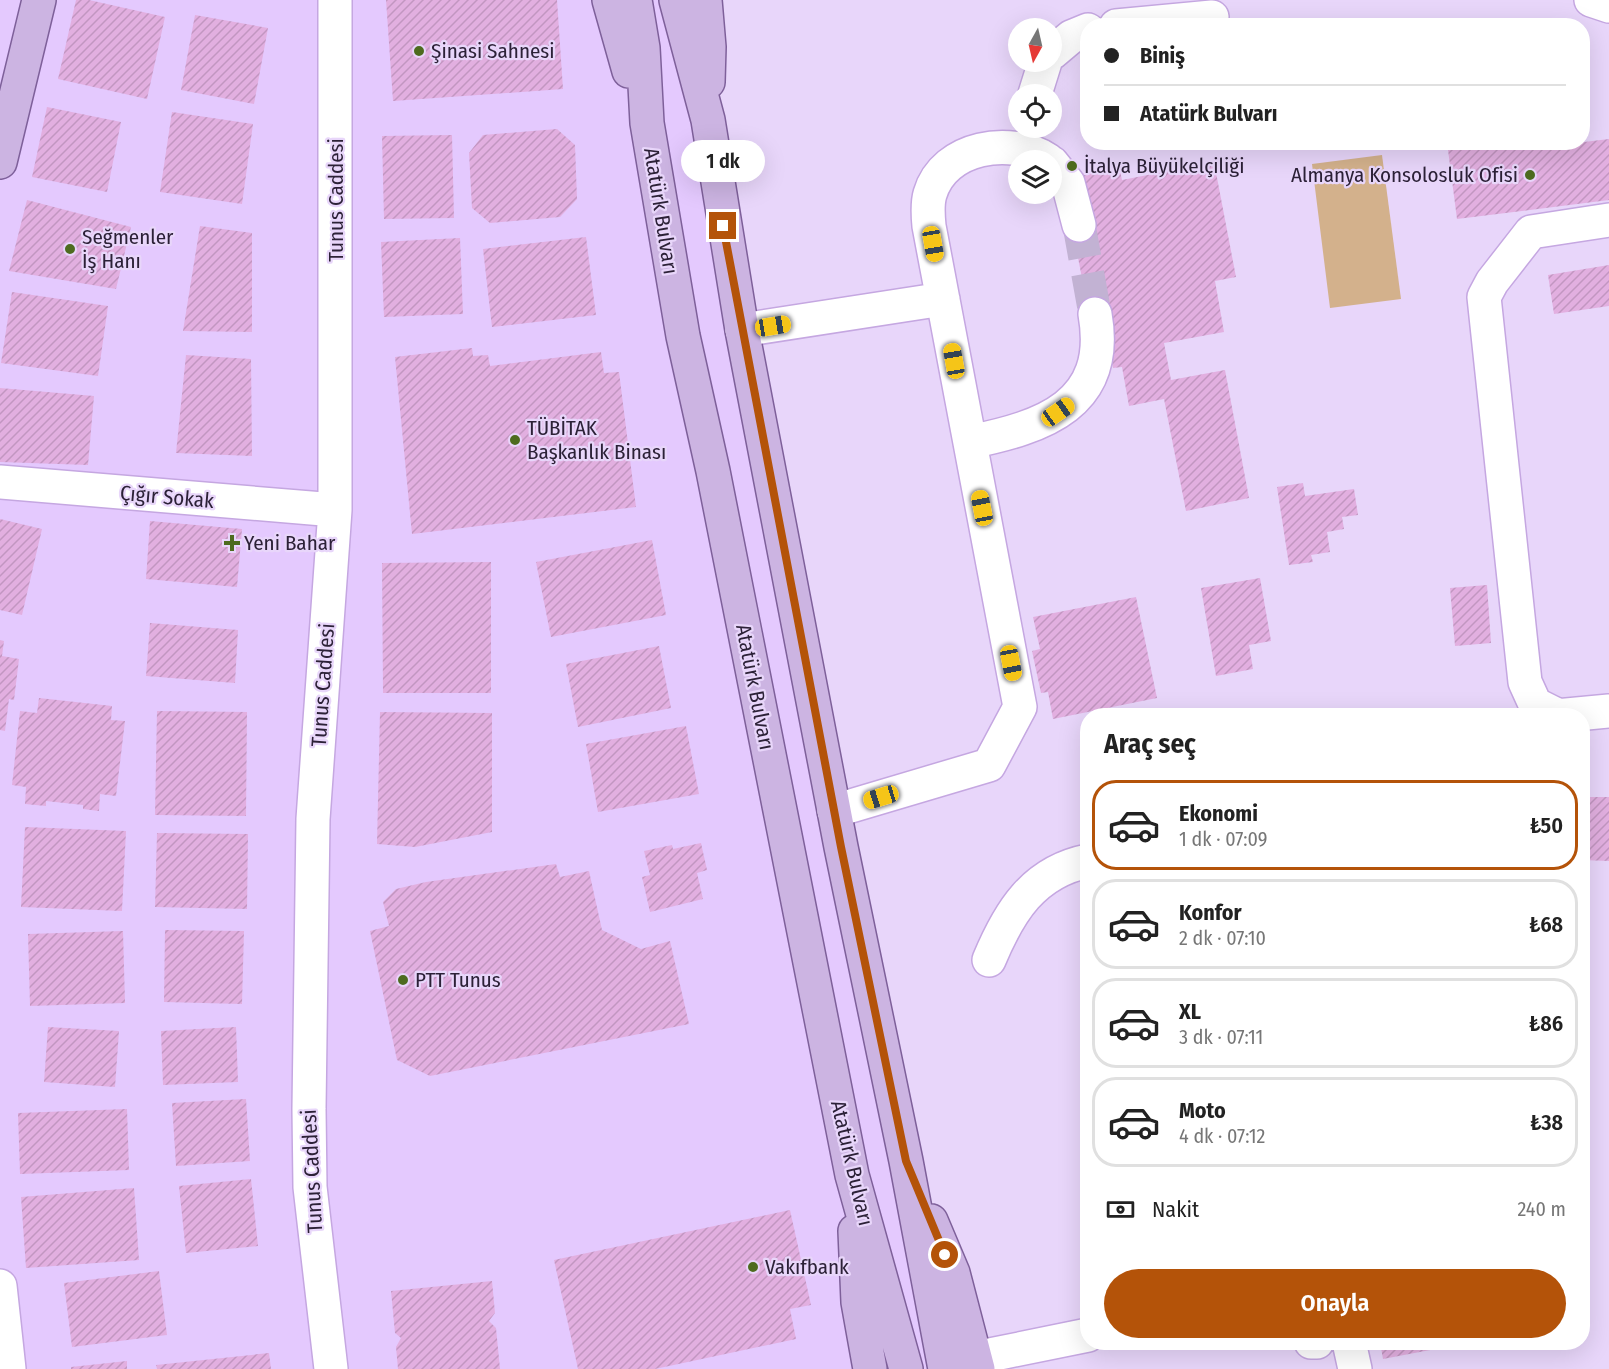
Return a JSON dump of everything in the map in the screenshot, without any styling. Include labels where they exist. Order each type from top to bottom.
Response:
[{"type":"main road","points":[[0,162],[39,0]]},
{"type":"main road","points":[[609,0],[622,51],[647,123]]},
{"type":"main road","name":"Atatürk Bulvarı","points":[[635,0],[643,48],[647,123],[683,336],[713,471],[852,1175],[906,1369]]},
{"type":"main road","points":[[676,0],[708,120],[742,330],[834,811],[906,1161],[953,1273],[966,1365]]},
{"type":"main road","points":[[705,0],[709,47],[708,120]]},
{"type":"main road","points":[[852,1175],[858,1302],[870,1369]]},
{"type":"street","name":"Tunus Caddesi","points":[[331,1369],[310,1187],[309,1109],[313,819],[335,510],[335,0]]},
{"type":"street","points":[[1591,0],[1609,6]]},
{"type":"street","points":[[1201,18],[1212,17]]},
{"type":"street","points":[[1062,45],[1080,33]]},
{"type":"street","points":[[834,811],[989,765],[1020,707],[943,299],[928,213],[928,201],[934,183],[961,158],[985,148],[998,146],[1032,150]]},
{"type":"street","points":[[1062,176],[1068,183],[1079,225]]},
{"type":"street","points":[[1543,708],[1536,704],[1525,682],[1484,297],[1492,282],[1531,232],[1609,220]]},
{"type":"street","points":[[742,330],[943,299]]},
{"type":"street","points":[[970,442],[1030,428],[1073,402],[1082,391],[1093,367],[1097,338],[1095,314]]},
{"type":"street","name":"Çığır Sokak","points":[[0,483],[335,510]]},
{"type":"street","points":[[1590,712],[1609,711]]},
{"type":"street","points":[[989,960],[1003,926],[1029,891],[1055,872],[1080,864]]},
{"type":"street","points":[[0,1286],[9,1369]]},
{"type":"street","points":[[966,1365],[1080,1337]]},
{"type":"street","points":[[1351,1350],[1355,1369]]},
{"type":"shaded area","points":[[0,0],[705,0],[708,120],[906,1161],[978,1369],[0,1369]]},
{"type":"shaded area","points":[[1382,155],[1401,299],[1330,308],[1312,164]]},
{"type":"building","points":[[76,0],[89,0],[165,17],[147,99],[58,79]]},
{"type":"building","points":[[386,0],[557,0],[563,89],[393,101]]},
{"type":"building","points":[[195,15],[268,28],[254,104],[181,90]]},
{"type":"building","points":[[47,107],[121,122],[107,192],[32,177]]},
{"type":"building","points":[[172,112],[253,124],[242,204],[160,192]]},
{"type":"building","points":[[557,129],[575,145],[577,199],[560,217],[490,223],[472,208],[469,153],[483,135]]},
{"type":"building","points":[[452,135],[454,218],[384,219],[382,136]]},
{"type":"building","name":"Almanya Konsolosluk Ofisi","points":[[1609,139],[1609,200],[1457,219],[1448,150],[1590,150],[1590,141]]},
{"type":"building","points":[[1214,162],[1236,277],[1215,281],[1224,332],[1164,343],[1171,380],[1225,370],[1249,498],[1186,511],[1164,399],[1129,406],[1122,367],[1113,368],[1101,307],[1088,309],[1073,232],[1074,175],[1119,166],[1122,180]]},
{"type":"building","name":"Seğmenler İş Hanı","points":[[27,200],[131,227],[116,289],[9,271]]},
{"type":"building","points":[[200,226],[252,233],[252,332],[183,331]]},
{"type":"building","points":[[586,237],[596,315],[492,327],[483,249]]},
{"type":"building","points":[[460,238],[463,314],[384,317],[381,242]]},
{"type":"building","points":[[1609,265],[1609,306],[1554,314],[1548,275]]},
{"type":"building","points":[[12,292],[108,306],[98,376],[1,363]]},
{"type":"building","name":"TÜBİTAK Başkanlık Binası","points":[[472,348],[473,356],[488,355],[490,366],[601,352],[604,373],[619,372],[636,507],[412,534],[395,357]]},
{"type":"building","points":[[186,355],[251,359],[252,456],[176,453]]},
{"type":"building","points":[[0,388],[94,396],[88,465],[0,462]]},
{"type":"building","points":[[1303,483],[1305,496],[1354,489],[1358,515],[1342,517],[1344,529],[1327,532],[1330,552],[1311,555],[1313,562],[1289,565],[1277,487]]},
{"type":"building","points":[[0,519],[42,529],[22,615],[0,610]]},
{"type":"building","points":[[150,521],[242,529],[237,587],[146,579]]},
{"type":"building","points":[[652,540],[666,615],[551,637],[536,562]]},
{"type":"building","points":[[491,562],[491,693],[383,693],[382,563]]},
{"type":"building","points":[[1260,578],[1271,641],[1249,645],[1253,669],[1216,676],[1201,588]]},
{"type":"building","points":[[1487,585],[1491,643],[1455,646],[1450,588]]},
{"type":"building","points":[[1136,597],[1157,698],[1107,708],[1080,708],[1080,714],[1053,719],[1048,692],[1041,693],[1032,651],[1040,649],[1033,617]]},
{"type":"building","points":[[150,623],[238,630],[235,683],[146,676]]},
{"type":"building","points":[[0,640],[4,641],[2,656],[19,659],[14,700],[9,699],[5,731],[0,730]]},
{"type":"building","points":[[659,646],[671,708],[578,727],[566,664]]},
{"type":"building","points":[[39,698],[112,706],[111,720],[125,721],[116,796],[100,794],[99,811],[83,809],[83,805],[46,801],[46,806],[25,804],[26,787],[12,785],[20,711],[37,713]]},
{"type":"building","points":[[157,711],[247,712],[246,816],[155,815]]},
{"type":"building","points":[[380,712],[492,713],[492,832],[415,847],[377,844]]},
{"type":"building","points":[[686,726],[699,794],[598,812],[586,744]]},
{"type":"building","points":[[1590,797],[1609,797],[1609,861],[1590,860]]},
{"type":"building","points":[[25,827],[126,831],[122,911],[21,907]]},
{"type":"building","points":[[157,833],[248,834],[247,909],[155,907]]},
{"type":"building","points":[[701,843],[707,870],[697,873],[703,899],[650,912],[642,877],[650,875],[644,851],[672,845],[673,849]]},
{"type":"building","points":[[556,864],[560,877],[589,871],[602,930],[641,949],[670,941],[689,1024],[430,1076],[397,1060],[370,931],[389,926],[383,902],[396,889],[426,882]]},
{"type":"building","points":[[165,930],[244,931],[242,1004],[164,1002]]},
{"type":"building","points":[[123,931],[125,1003],[30,1006],[28,934]]},
{"type":"building","points":[[48,1027],[119,1031],[115,1087],[44,1082]]},
{"type":"building","points":[[236,1027],[238,1082],[163,1085],[161,1031]]},
{"type":"building","points":[[246,1099],[250,1161],[176,1166],[172,1103]]},
{"type":"building","points":[[127,1109],[129,1170],[20,1174],[18,1113]]},
{"type":"building","points":[[251,1179],[258,1246],[186,1253],[179,1186]]},
{"type":"building","points":[[134,1188],[139,1260],[26,1268],[21,1197]]},
{"type":"building","points":[[790,1210],[811,1305],[790,1309],[796,1339],[655,1369],[578,1369],[554,1260]]},
{"type":"building","points":[[159,1271],[167,1335],[72,1347],[64,1283]]},
{"type":"building","points":[[492,1281],[495,1313],[489,1321],[496,1328],[500,1369],[398,1369],[396,1347],[401,1338],[395,1333],[391,1291]]},
{"type":"building","points":[[1381,1350],[1430,1350],[1383,1359]]},
{"type":"building","points":[[269,1353],[271,1369],[157,1369],[156,1365]]},
{"type":"building","points":[[127,1361],[127,1369],[71,1369],[71,1367]]},
{"type":"tunnel","points":[[1079,225],[1095,314]]},
{"type":"place","name":"Şinasi Sahnesi","points":[[419,51]]},
{"type":"place","name":"İtalya Büyükelçiliği","points":[[1072,166]]},
{"type":"place","name":"Almanya Konsolosluk Ofisi","points":[[1530,175]]},
{"type":"place","name":"Seğmenler İş Hanı","points":[[70,249]]},
{"type":"place","name":"TÜBİTAK Başkanlık Binası","points":[[515,440]]},
{"type":"place","name":"Yeni Bahar","points":[[232,543]]},
{"type":"place","name":"PTT Tunus","points":[[403,980]]},
{"type":"place","name":"Vakıfbank","points":[[753,1267]]},
{"type":"route","points":[[723,226],[841,847],[906,1161],[945,1255]]}]
